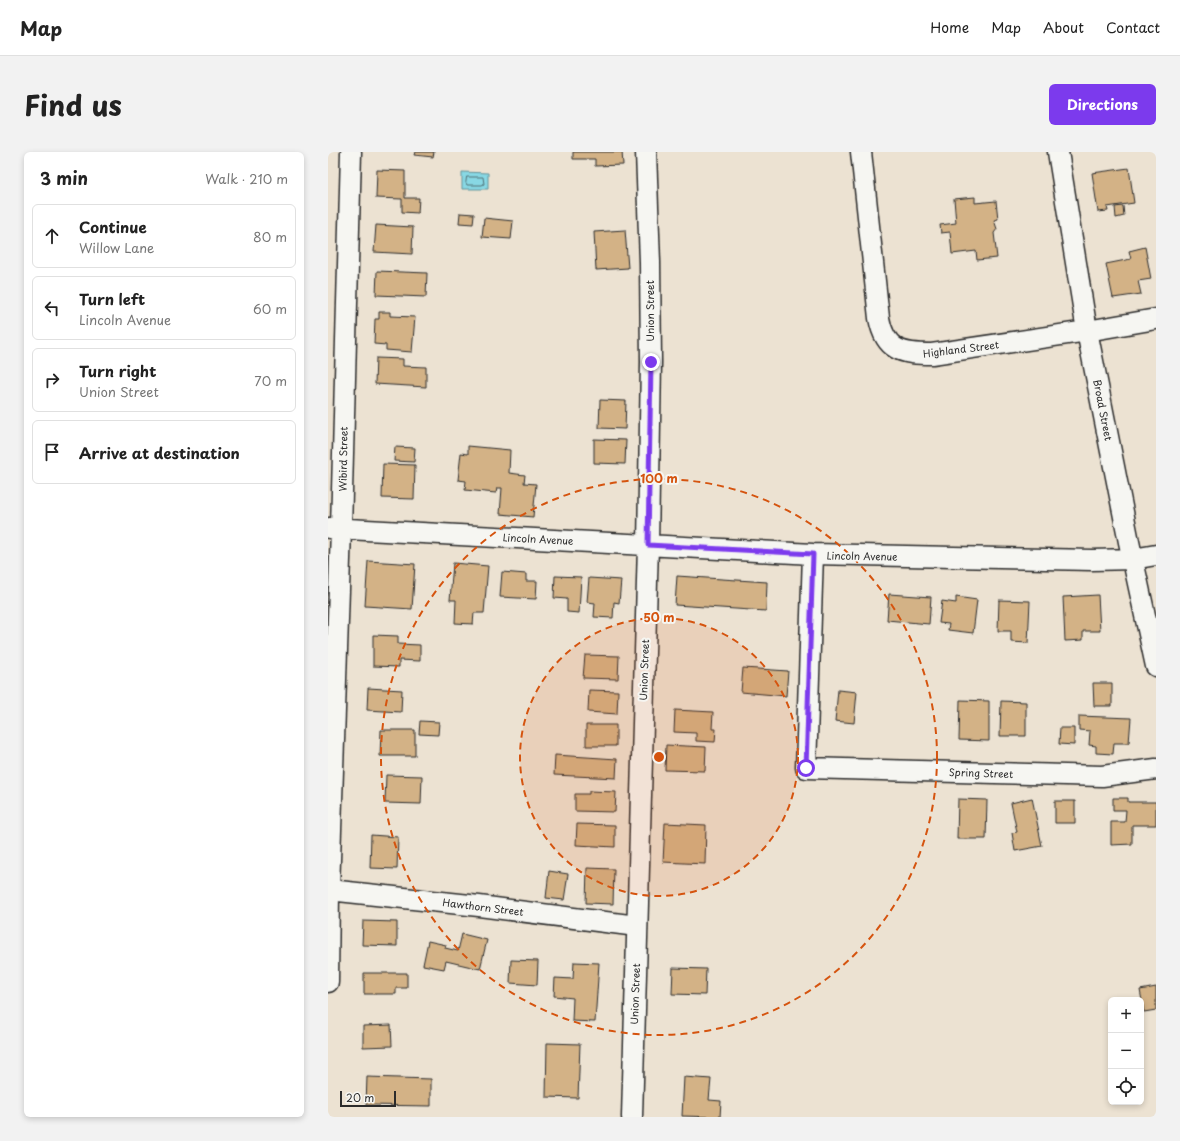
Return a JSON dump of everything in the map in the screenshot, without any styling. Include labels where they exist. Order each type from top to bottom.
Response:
[{"type":"street","name":"Wibird Street","points":[[328,982],[335,529],[351,152]]},
{"type":"street","name":"Union Street","points":[[632,1117],[648,545],[651,362],[646,152]]},
{"type":"street","name":"Highland Street","points":[[862,152],[879,318],[882,332],[889,342],[899,350],[912,354],[932,354],[1087,331],[1156,319]]},
{"type":"street","name":"Broad Street","points":[[1058,152],[1087,331],[1156,666]]},
{"type":"street","name":"Lincoln Avenue","points":[[335,529],[813,554],[1038,560],[1133,559],[1156,555]]},
{"type":"street","name":"Spring Street","points":[[813,554],[806,768],[1102,776],[1156,769]]},
{"type":"street","name":"Hawthorn Street","points":[[329,890],[479,906],[637,926]]},
{"type":"water","points":[[462,172],[488,173],[488,189],[462,189]]},
{"type":"building","points":[[415,152],[434,152],[433,157],[414,155]]},
{"type":"building","points":[[573,152],[622,152],[623,165],[595,166],[595,159],[573,159]]},
{"type":"building","points":[[1129,168],[1134,203],[1107,207],[1108,211],[1098,212],[1092,173]]},
{"type":"building","points":[[377,170],[405,171],[405,198],[419,198],[418,213],[402,212],[402,199],[376,198]]},
{"type":"building","points":[[975,197],[975,203],[996,201],[998,219],[994,220],[997,229],[994,233],[997,258],[977,260],[976,251],[952,254],[950,232],[941,233],[940,225],[956,223],[954,199]]},
{"type":"building","points":[[1123,206],[1124,216],[1116,218],[1115,207]]},
{"type":"building","points":[[460,213],[474,214],[473,224],[459,223]]},
{"type":"building","points":[[484,218],[513,221],[511,239],[482,237]]},
{"type":"building","points":[[376,225],[413,227],[412,254],[374,252]]},
{"type":"building","points":[[625,230],[628,268],[596,270],[594,232]]},
{"type":"building","points":[[1145,247],[1151,279],[1138,281],[1141,294],[1113,298],[1106,264],[1131,259],[1129,251]]},
{"type":"building","points":[[377,271],[427,273],[426,297],[376,295]]},
{"type":"building","points":[[379,312],[390,312],[390,316],[415,317],[412,352],[386,350],[386,345],[374,344],[375,319],[379,319]]},
{"type":"building","points":[[376,358],[403,359],[403,366],[426,367],[426,387],[375,384]]},
{"type":"building","points":[[600,400],[626,401],[625,429],[599,428]]},
{"type":"building","points":[[594,439],[626,440],[625,464],[594,463]]},
{"type":"building","points":[[468,446],[510,450],[509,473],[525,475],[524,483],[536,484],[533,517],[500,514],[502,488],[497,488],[496,493],[465,490],[466,481],[458,480],[461,453],[468,454]]},
{"type":"building","points":[[395,447],[415,448],[414,462],[394,461]]},
{"type":"building","points":[[383,464],[415,465],[414,499],[382,498]]},
{"type":"building","points":[[368,561],[415,564],[412,609],[365,606]]},
{"type":"building","points":[[453,563],[488,566],[484,613],[474,613],[473,624],[455,623],[456,600],[450,600]]},
{"type":"building","points":[[502,572],[526,574],[526,581],[537,581],[536,599],[500,597]]},
{"type":"building","points":[[555,576],[581,577],[579,613],[567,612],[567,599],[554,598]]},
{"type":"building","points":[[677,576],[767,582],[766,611],[675,605]]},
{"type":"building","points":[[589,578],[621,580],[619,603],[614,602],[613,618],[594,617],[595,603],[587,602]]},
{"type":"building","points":[[889,594],[931,597],[929,624],[887,620]]},
{"type":"building","points":[[1098,595],[1100,631],[1083,631],[1083,640],[1065,641],[1063,597]]},
{"type":"building","points":[[956,597],[977,600],[973,633],[948,630],[949,624],[939,623],[942,601],[956,603]]},
{"type":"building","points":[[999,600],[1030,601],[1028,643],[1011,642],[1011,631],[998,631]]},
{"type":"building","points":[[373,635],[398,636],[398,644],[420,645],[420,661],[399,660],[399,667],[373,666]]},
{"type":"building","points":[[585,655],[619,656],[618,679],[583,678]]},
{"type":"building","points":[[743,668],[788,671],[786,696],[741,692]]},
{"type":"building","points":[[1093,683],[1112,683],[1112,706],[1094,706]]},
{"type":"building","points":[[368,688],[402,690],[401,712],[367,710]]},
{"type":"building","points":[[589,690],[618,691],[617,714],[588,712]]},
{"type":"building","points":[[838,690],[857,692],[854,723],[835,721]]},
{"type":"building","points":[[960,700],[989,701],[989,741],[959,740]]},
{"type":"building","points":[[1001,701],[1026,702],[1026,736],[1000,736]]},
{"type":"building","points":[[675,710],[713,712],[712,729],[716,729],[715,742],[696,741],[696,733],[674,732]]},
{"type":"building","points":[[1079,716],[1131,718],[1129,743],[1114,743],[1113,754],[1096,753],[1096,746],[1089,745],[1090,731],[1079,730]]},
{"type":"building","points":[[420,721],[439,722],[438,735],[419,734]]},
{"type":"building","points":[[586,725],[616,725],[616,746],[586,746]]},
{"type":"building","points":[[1060,728],[1074,728],[1074,745],[1059,744]]},
{"type":"building","points":[[381,730],[415,730],[415,756],[380,756]]},
{"type":"building","points":[[666,745],[706,747],[705,771],[665,770]]},
{"type":"building","points":[[555,755],[617,759],[616,778],[554,775]]},
{"type":"building","points":[[386,775],[422,776],[421,804],[385,803]]},
{"type":"building","points":[[589,791],[616,792],[615,812],[575,811],[575,794],[589,794]]},
{"type":"building","points":[[1032,798],[1042,846],[1015,851],[1012,833],[1017,832],[1011,803]]},
{"type":"building","points":[[1113,798],[1128,798],[1128,802],[1156,802],[1156,825],[1132,825],[1132,844],[1111,845],[1111,822],[1125,822],[1126,810],[1113,810]]},
{"type":"building","points":[[958,799],[987,800],[986,839],[957,839]]},
{"type":"building","points":[[1055,801],[1075,801],[1075,823],[1055,823]]},
{"type":"building","points":[[665,823],[706,825],[705,864],[663,862]]},
{"type":"building","points":[[577,824],[615,825],[615,847],[576,845]]},
{"type":"building","points":[[371,835],[398,837],[397,869],[370,868]]},
{"type":"building","points":[[587,868],[614,869],[613,904],[586,903]]},
{"type":"building","points":[[549,871],[568,874],[564,900],[546,898]]},
{"type":"building","points":[[363,921],[397,922],[397,946],[362,945]]},
{"type":"building","points":[[462,934],[487,940],[480,969],[446,961],[444,969],[423,965],[428,941],[446,945],[445,948],[458,951]]},
{"type":"building","points":[[511,960],[538,961],[537,985],[510,983]]},
{"type":"building","points":[[574,962],[599,963],[595,1022],[572,1021],[573,998],[554,996],[555,978],[573,979]]},
{"type":"building","points":[[673,968],[706,969],[705,995],[672,994]]},
{"type":"building","points":[[364,973],[407,973],[407,988],[396,988],[396,994],[364,994]]},
{"type":"building","points":[[1156,987],[1156,1010],[1144,1012],[1144,997],[1141,997],[1140,990]]},
{"type":"building","points":[[391,1025],[392,1046],[363,1047],[363,1026]]},
{"type":"building","points":[[547,1043],[580,1044],[578,1098],[546,1097]]},
{"type":"building","points":[[367,1077],[431,1079],[431,1106],[366,1105]]},
{"type":"building","points":[[684,1077],[711,1079],[709,1100],[721,1101],[720,1117],[682,1116]]},
{"type":"route","points":[[651,362],[647,528],[648,545],[813,554],[806,768]]}]
